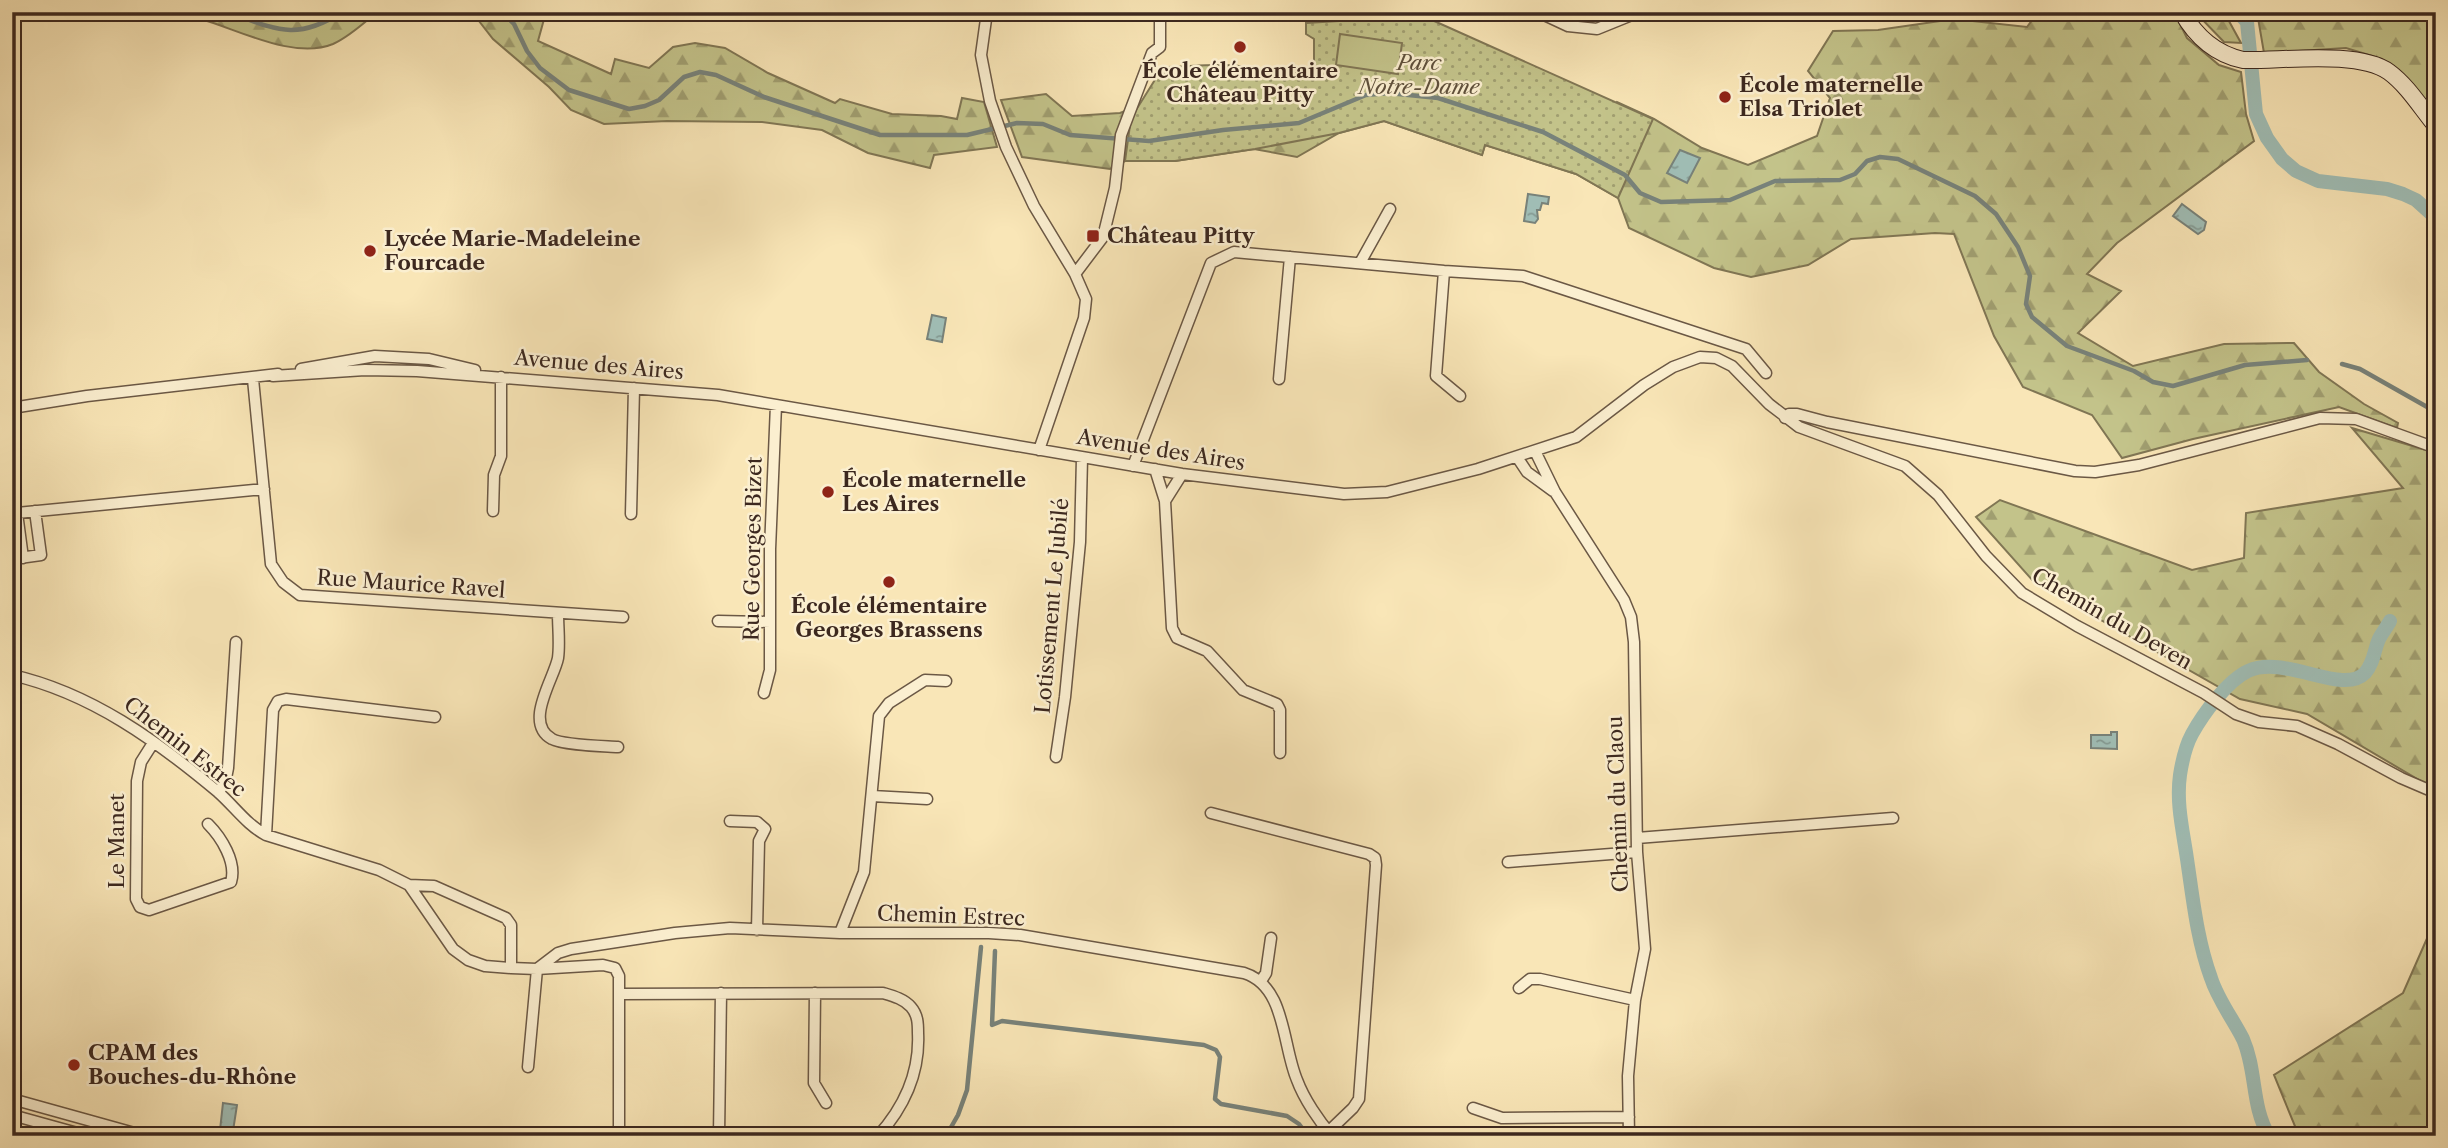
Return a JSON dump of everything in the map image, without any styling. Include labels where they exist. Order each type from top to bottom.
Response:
[{"type":"street","points":[[987,12],[981,55],[990,101],[1006,147],[1034,206],[1075,274],[1086,299],[1084,318],[1039,450]]},
{"type":"street","points":[[1075,274],[1103,237],[1115,188],[1121,139],[1152,53],[1160,47],[1160,12]]},
{"type":"street","points":[[1538,12],[1568,26],[1597,29],[1639,12]]},
{"type":"street","points":[[2182,12],[2194,32],[2231,58],[2261,61],[2344,59],[2367,62],[2387,71],[2404,86],[2436,126]]},
{"type":"street","points":[[1360,263],[1390,209]]},
{"type":"street","points":[[1133,466],[1211,263],[1234,252],[1523,276],[1746,349],[1766,373]]},
{"type":"street","points":[[1279,379],[1290,257]]},
{"type":"street","points":[[1444,271],[1436,376],[1460,396]]},
{"type":"street","name":"Avenue des Aires","points":[[12,408],[87,396],[273,376],[365,370],[417,371],[718,395],[1155,470],[1344,494],[1387,492],[1535,452],[1576,437],[1644,385],[1673,367],[1700,357],[1716,358],[1731,366],[1769,404]]},
{"type":"street","points":[[493,511],[494,475],[501,456],[501,377]]},
{"type":"street","name":"Rue Maurice Ravel","points":[[253,379],[271,564],[282,582],[300,596],[623,617]]},
{"type":"street","points":[[631,514],[634,388]]},
{"type":"street","name":"Chemin du Deven","points":[[1769,404],[1798,426],[1905,466],[1938,495],[1986,556],[2022,593],[2077,626],[2236,714],[2259,722],[2297,726],[2436,793]]},
{"type":"street","name":"Rue Georges Bizet","points":[[764,693],[770,670],[770,549],[776,405]]},
{"type":"street","points":[[1785,418],[1789,414],[1797,414],[2075,471],[2095,472],[2138,465],[2320,418],[2356,419],[2436,448]]},
{"type":"street","name":"Chemin du Claou","points":[[1535,452],[1555,492],[1624,600],[1631,617],[1634,642],[1637,852],[1645,949],[1634,1000],[1628,1076],[1629,1136]]},
{"type":"street","name":"Chemin du Claou","points":[[1517,457],[1527,472],[1555,492]]},
{"type":"street","name":"Lotissement Le Jubilé","points":[[1056,757],[1065,697],[1080,542],[1082,458]]},
{"type":"street","points":[[1155,470],[1165,501],[1172,628],[1177,638],[1207,651],[1243,690],[1277,704],[1280,710],[1280,753]]},
{"type":"street","points":[[1165,501],[1182,474]]},
{"type":"street","points":[[35,511],[41,555],[18,558],[17,513],[35,511],[264,489]]},
{"type":"street","points":[[558,614],[558,658],[541,701],[541,724],[545,733],[553,740],[618,747]]},
{"type":"street","points":[[718,621],[770,622]]},
{"type":"street","points":[[219,793],[228,768],[236,642]]},
{"type":"street","name":"Chemin Estrec","points":[[12,675],[73,694],[120,718],[219,793],[257,830],[266,835],[379,870],[410,885],[434,886],[506,918],[511,925],[511,968]]},
{"type":"street","points":[[840,933],[864,872],[879,716],[889,703],[925,680],[946,681]]},
{"type":"street","points":[[266,835],[273,710],[278,701],[286,699],[435,717]]},
{"type":"street","name":"Le Manet","points":[[153,743],[141,762],[136,781],[136,899],[140,908],[149,910],[231,881],[234,873],[220,835],[208,824]]},
{"type":"street","points":[[872,796],[927,799]]},
{"type":"street","points":[[1211,813],[1369,854],[1375,858],[1359,1099],[1330,1134],[1297,1083],[1278,1011],[1271,994],[1261,981],[1266,974],[1271,938]]},
{"type":"street","points":[[1637,838],[1893,818]]},
{"type":"street","points":[[730,821],[757,822],[765,829],[760,841],[757,930]]},
{"type":"street","points":[[1508,862],[1637,852]]},
{"type":"street","points":[[410,885],[453,949],[468,960],[485,966],[511,968],[603,965],[615,968],[619,976],[619,1136]]},
{"type":"street","name":"Chemin Estrec","points":[[537,969],[558,953],[571,949],[675,933],[730,928],[840,933],[1020,935],[1244,973],[1261,981]]},
{"type":"street","points":[[528,1067],[537,969]]},
{"type":"street","points":[[1519,988],[1530,979],[1540,979],[1634,1000]]},
{"type":"street","points":[[719,1136],[721,993]]},
{"type":"street","points":[[815,993],[814,1083],[826,1103]]},
{"type":"street","points":[[619,994],[883,993],[899,998],[910,1006],[916,1016],[919,1050],[909,1092],[878,1136]]},
{"type":"street","points":[[12,1099],[145,1136]]},
{"type":"street","points":[[1473,1108],[1502,1118],[1629,1117]]},
{"type":"street","points":[[12,1115],[88,1136]]},
{"type":"green space","points":[[12,12],[85,12],[58,18],[12,20]]},
{"type":"green space","points":[[163,12],[377,12],[351,34],[333,44],[318,48],[301,48],[267,42],[201,19]]},
{"type":"green space","points":[[472,12],[546,12],[538,41],[611,74],[615,59],[649,68],[673,47],[695,43],[725,48],[768,73],[835,103],[840,99],[892,114],[957,119],[962,98],[984,102],[997,147],[934,155],[930,168],[868,153],[822,130],[762,122],[667,121],[604,124],[571,110],[549,87],[493,39]]},
{"type":"green space","points":[[2038,12],[2174,12],[2187,38],[2219,65],[2241,72],[2246,114],[2254,141],[2117,243],[2087,274],[2121,291],[2078,333],[2133,366],[2224,344],[2294,343],[2319,372],[2364,404],[2398,423],[2397,428],[2339,407],[2193,439],[2122,458],[2092,415],[2023,387],[1994,336],[1954,234],[1851,239],[1808,265],[1751,277],[1714,268],[1629,228],[1618,198],[1576,174],[1485,145],[1482,155],[1384,121],[1339,133],[1297,157],[1254,149],[1175,161],[1125,161],[1110,169],[1022,157],[1001,100],[1046,94],[1072,116],[1120,113],[1169,94],[1597,137],[1617,102],[1654,119],[1702,148],[1748,165],[1817,136],[1830,98],[1808,71],[1833,31],[1878,30],[1954,19],[2027,27]]},
{"type":"green space","points":[[2195,12],[2224,12],[2241,43],[2224,42]]},
{"type":"green space","points":[[2257,12],[2436,12],[2436,116],[2382,59],[2346,48],[2264,53]]},
{"type":"green space","name":"Parc Notre-Dame","points":[[1423,16],[1653,119],[1618,198],[1576,174],[1485,145],[1482,155],[1384,121],[1339,133],[1255,149],[1175,161],[1125,161],[1131,118],[1163,67],[1220,65],[1284,73],[1302,71],[1314,67],[1314,39],[1306,34],[1306,23]]},
{"type":"green space","points":[[1340,34],[1402,43],[1398,74],[1336,65]]},
{"type":"green space","points":[[2352,428],[2436,453],[2436,790],[2307,714],[2240,699],[2034,582],[1976,517],[2000,500],[2192,570],[2244,558],[2246,513],[2403,488]]},
{"type":"green space","points":[[2436,918],[2436,1136],[2299,1136],[2274,1075],[2403,993]]},
{"type":"water","points":[[1680,150],[1700,158],[1687,183],[1667,173]]},
{"type":"water","points":[[1528,194],[1549,197],[1548,204],[1542,203],[1540,210],[1537,210],[1538,219],[1535,223],[1524,221]]},
{"type":"water","points":[[2182,204],[2206,222],[2204,230],[2198,234],[2173,216]]},
{"type":"water","points":[[932,315],[946,318],[942,342],[927,339]]},
{"type":"water","points":[[2111,732],[2117,732],[2117,749],[2091,748],[2091,735],[2111,735]]},
{"type":"water","points":[[223,1103],[237,1105],[233,1131],[220,1130]]},
{"type":"waterway","points":[[228,12],[285,30],[311,27],[342,12]]},
{"type":"waterway","points":[[502,12],[514,24],[527,51],[540,68],[569,90],[629,109],[659,100],[684,77],[700,72],[716,75],[764,97],[880,135],[967,135],[1017,123],[1043,124],[1070,135],[1149,141],[1223,130],[1299,123],[1366,95],[1389,93],[1438,98],[1543,132],[1625,175],[1640,193],[1661,202],[1730,200],[1775,181],[1840,180],[1855,174],[1867,161],[1880,157],[1898,159],[1975,196],[1996,214],[2018,247],[2030,276],[2026,304],[2032,317],[2067,346],[2134,371],[2153,382],[2173,386],[2245,365],[2307,360]]},
{"type":"waterway","points":[[2238,12],[2247,22],[2256,114],[2267,138],[2282,159],[2296,171],[2318,181],[2387,189],[2403,194],[2416,200],[2436,218]]},
{"type":"waterway","points":[[2342,364],[2360,369],[2436,412]]},
{"type":"waterway","points":[[2269,1136],[2259,1113],[2243,1039],[2214,986],[2202,949],[2179,806],[2183,759],[2190,738],[2202,717],[2224,690],[2240,676],[2263,667],[2279,667],[2328,678],[2355,679],[2368,669],[2379,639],[2390,621]]},
{"type":"waterway","points":[[946,1136],[958,1115],[967,1090],[981,947]]},
{"type":"waterway","points":[[995,951],[992,1025],[1002,1021],[1204,1045],[1216,1050],[1220,1057],[1215,1099],[1221,1104],[1287,1116],[1299,1124],[1308,1136]]},
{"type":"place","name":"École élémentaire Château Pitty","points":[[1240,47]]},
{"type":"place","name":"École maternelle Elsa Triolet","points":[[1725,97]]},
{"type":"place","name":"Château Pitty","points":[[1093,236]]},
{"type":"place","name":"Lycée Marie-Madeleine Fourcade","points":[[370,251]]},
{"type":"place","name":"École maternelle Les Aires","points":[[828,492]]},
{"type":"place","name":"École élémentaire Georges Brassens","points":[[889,582]]},
{"type":"place","name":"CPAM des Bouches-du-Rhône","points":[[74,1065]]}]
